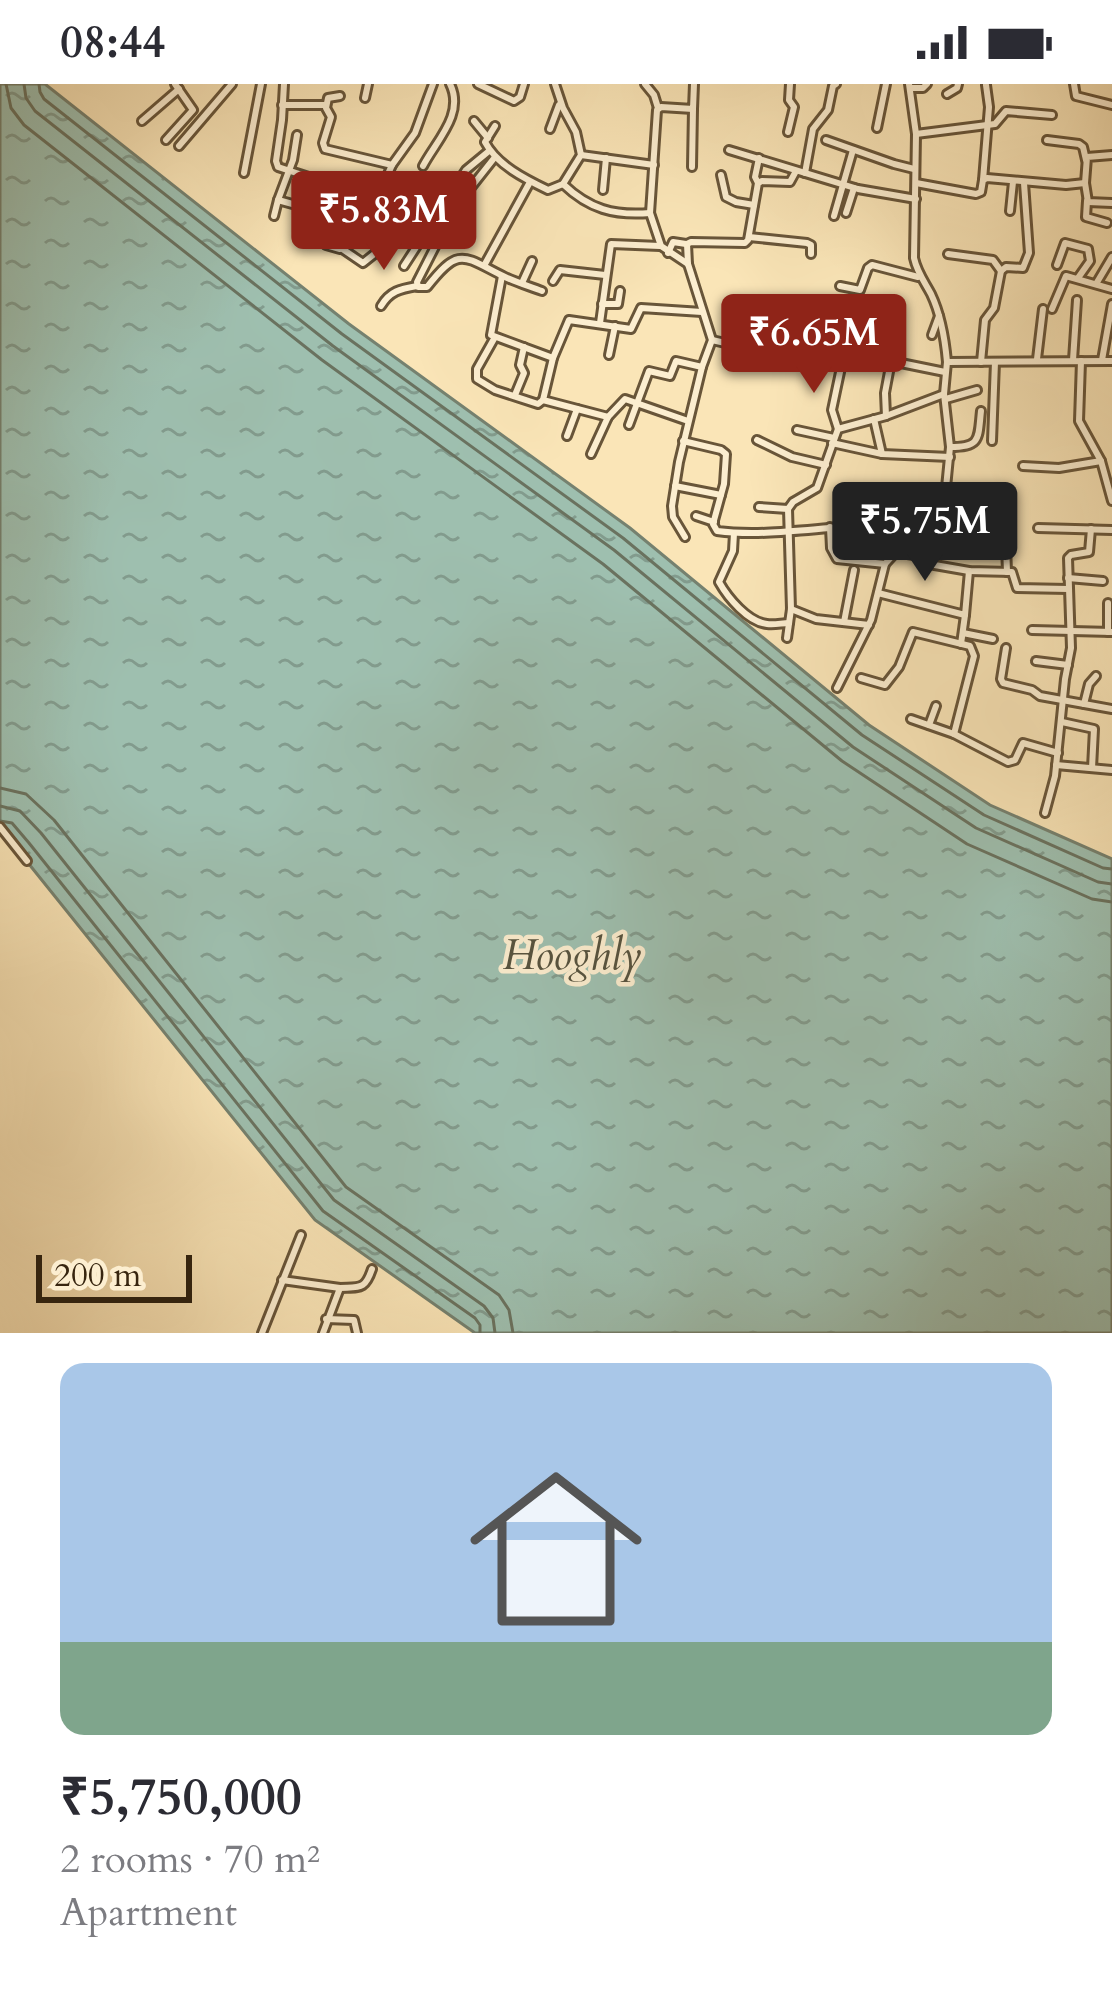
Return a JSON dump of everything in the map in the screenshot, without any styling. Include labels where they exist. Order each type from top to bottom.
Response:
[{"type":"street","points":[[179,146],[232,84]]},
{"type":"street","points":[[244,173],[261,84]]},
{"type":"street","points":[[284,84],[278,167],[378,196],[415,221],[430,203]]},
{"type":"street","points":[[365,98],[368,84]]},
{"type":"street","points":[[278,200],[366,223],[392,165],[415,133],[434,84]]},
{"type":"street","points":[[423,166],[452,115],[456,99],[450,84]]},
{"type":"street","points":[[478,84],[514,101],[524,84]]},
{"type":"street","points":[[495,126],[485,142],[492,154],[548,190],[563,184],[581,155],[555,84]]},
{"type":"street","points":[[645,84],[658,108],[650,213],[664,250]]},
{"type":"street","points":[[692,167],[694,84]]},
{"type":"street","points":[[788,132],[794,107],[789,100],[790,84]]},
{"type":"street","points":[[758,183],[790,182],[800,172],[813,129],[828,110],[836,84]]},
{"type":"street","points":[[877,128],[886,84]]},
{"type":"street","points":[[918,556],[935,540],[950,452],[947,362],[939,316],[914,258],[916,134],[910,86],[927,84]]},
{"type":"street","points":[[947,94],[958,84]]},
{"type":"street","points":[[1074,84],[1076,96],[1112,105]]},
{"type":"street","points":[[916,183],[981,192],[988,124],[986,85]]},
{"type":"street","points":[[142,121],[177,87],[193,110],[166,140]]},
{"type":"street","points":[[340,96],[329,96],[326,105],[331,117],[325,148],[392,165]]},
{"type":"street","points":[[550,129],[561,101]]},
{"type":"street","points":[[282,104],[326,105]]},
{"type":"street","points":[[658,108],[693,110]]},
{"type":"street","points":[[916,134],[998,123],[1006,111],[1052,115]]},
{"type":"street","points":[[474,121],[488,138]]},
{"type":"street","points":[[274,216],[297,135]]},
{"type":"street","points":[[826,140],[916,169]]},
{"type":"street","points":[[1047,140],[1083,147],[1086,217],[1106,223]]},
{"type":"street","points":[[729,150],[854,188],[916,199]]},
{"type":"street","points":[[835,216],[854,150]]},
{"type":"street","points":[[465,195],[492,154]]},
{"type":"street","points":[[404,266],[466,170],[492,154]]},
{"type":"street","points":[[581,155],[654,165]]},
{"type":"street","points":[[1086,160],[1112,155]]},
{"type":"street","points":[[603,190],[606,158]]},
{"type":"street","points":[[664,250],[673,242],[745,243],[759,158]]},
{"type":"street","points":[[721,175],[726,197],[754,205]]},
{"type":"street","points":[[983,180],[1085,183]]},
{"type":"street","points":[[485,264],[530,182]]},
{"type":"street","points":[[1010,211],[1013,182]]},
{"type":"street","points":[[982,362],[985,320],[994,308],[1001,271],[1026,265],[1024,183]]},
{"type":"street","points":[[322,213],[334,184]]},
{"type":"street","points":[[563,184],[583,203],[650,213]]},
{"type":"street","points":[[846,213],[854,188]]},
{"type":"street","points":[[1087,201],[1112,203]]},
{"type":"street","points":[[341,248],[354,221]]},
{"type":"street","points":[[417,286],[442,233]]},
{"type":"street","points":[[749,237],[811,244],[811,254]]},
{"type":"street","points":[[1057,265],[1065,243],[1086,248],[1090,261],[1078,278]]},
{"type":"street","points":[[326,244],[363,263],[378,251]]},
{"type":"street","points":[[601,323],[611,244],[664,250],[688,264]]},
{"type":"street","points":[[685,537],[671,512],[683,441],[712,340],[688,264],[687,244]]},
{"type":"street","points":[[948,254],[993,260],[1001,271]]},
{"type":"street","points":[[1096,284],[1112,257]]},
{"type":"street","points":[[381,306],[397,290],[428,286],[445,266],[461,258],[542,291]]},
{"type":"street","points":[[522,283],[532,261]]},
{"type":"street","points":[[840,286],[860,290],[872,265],[921,278]]},
{"type":"street","points":[[553,281],[560,270],[605,275]]},
{"type":"street","points":[[502,276],[490,333],[553,358]]},
{"type":"street","points":[[1037,360],[1048,309],[1065,278],[1112,289]]},
{"type":"street","points":[[602,304],[618,304],[620,291]]},
{"type":"street","points":[[1077,300],[1079,421],[1101,461],[1112,501]]},
{"type":"street","points":[[1102,361],[1112,304]]},
{"type":"street","points":[[495,337],[477,369],[477,380],[538,404],[568,320],[634,328],[641,308],[702,312]]},
{"type":"street","points":[[932,335],[939,316]]},
{"type":"street","points":[[818,324],[848,338],[885,344]]},
{"type":"street","points":[[609,355],[616,326]]},
{"type":"street","points":[[887,326],[885,352],[891,361],[945,372]]},
{"type":"street","points":[[787,638],[791,609],[788,509],[817,488],[826,465],[835,436],[832,410],[848,338]]},
{"type":"street","points":[[712,340],[757,350],[843,358]]},
{"type":"street","points":[[515,395],[524,374],[520,364],[524,347]]},
{"type":"street","points":[[629,425],[650,371],[670,376],[676,361],[702,367]]},
{"type":"street","points":[[886,416],[891,361]]},
{"type":"street","points":[[947,362],[1112,361]]},
{"type":"street","points":[[992,441],[995,362]]},
{"type":"street","points":[[835,436],[874,419],[976,390]]},
{"type":"street","points":[[591,454],[608,417],[625,399],[688,422]]},
{"type":"street","points":[[543,400],[608,417]]},
{"type":"street","points":[[567,436],[577,410]]},
{"type":"street","points":[[797,430],[835,436],[882,454],[950,452],[975,442],[981,411]]},
{"type":"street","points":[[874,419],[882,454]]},
{"type":"street","points":[[757,440],[792,457],[826,465]]},
{"type":"street","points":[[683,441],[726,453],[716,530],[787,532],[860,526],[863,496]]},
{"type":"street","points":[[1023,466],[1059,469],[1101,461]]},
{"type":"street","points":[[675,486],[721,495]]},
{"type":"street","points":[[984,544],[986,500]]},
{"type":"street","points":[[901,552],[911,505]]},
{"type":"street","points":[[759,507],[788,509]]},
{"type":"street","points":[[944,508],[985,509]]},
{"type":"street","points":[[918,556],[922,513]]},
{"type":"street","points":[[695,516],[714,522]]},
{"type":"street","points":[[830,526],[837,559],[885,564]]},
{"type":"street","points":[[1038,528],[1112,530]]},
{"type":"street","points":[[1045,812],[1058,753],[1068,664],[1069,556],[1089,552],[1091,529]]},
{"type":"street","points":[[734,533],[733,551],[719,582],[722,589],[760,623],[789,623]]},
{"type":"street","points":[[973,543],[1006,545],[1007,572]]},
{"type":"street","points":[[836,688],[868,625],[885,564],[893,553],[969,571],[1007,572],[1014,574],[1017,588],[1068,589]]},
{"type":"street","points":[[844,622],[854,570]]},
{"type":"street","points":[[961,644],[969,571]]},
{"type":"street","points":[[1068,578],[1102,580]]},
{"type":"street","points":[[878,593],[965,615]]},
{"type":"street","points":[[1032,630],[1110,632],[1108,603]]},
{"type":"street","points":[[791,609],[816,619],[868,625]]},
{"type":"street","points":[[862,678],[885,685],[899,667],[913,632],[972,648],[954,734]]},
{"type":"street","points":[[963,633],[993,639]]},
{"type":"street","points":[[1006,648],[1001,681],[1040,696],[1112,709]]},
{"type":"street","points":[[1036,661],[1068,664]]},
{"type":"street","points":[[1084,704],[1096,676]]},
{"type":"street","points":[[929,725],[936,706]]},
{"type":"street","points":[[911,719],[954,734],[1008,762],[1015,760],[1023,743],[1058,753]]},
{"type":"street","points":[[1061,722],[1094,729],[1092,768]]},
{"type":"street","points":[[1056,765],[1112,770]]},
{"type":"street","points":[[0,827],[27,862]]},
{"type":"street","points":[[264,1333],[301,1235]]},
{"type":"street","points":[[282,1280],[340,1288],[363,1286],[372,1268]]},
{"type":"street","points":[[323,1333],[340,1288]]},
{"type":"street","points":[[326,1319],[354,1320],[357,1333]]},
{"type":"water","name":"Hooghly","points":[[0,84],[45,84],[349,324],[630,528],[869,725],[990,805],[1112,859],[1112,1333],[475,1333],[315,1220],[0,828]]}]
